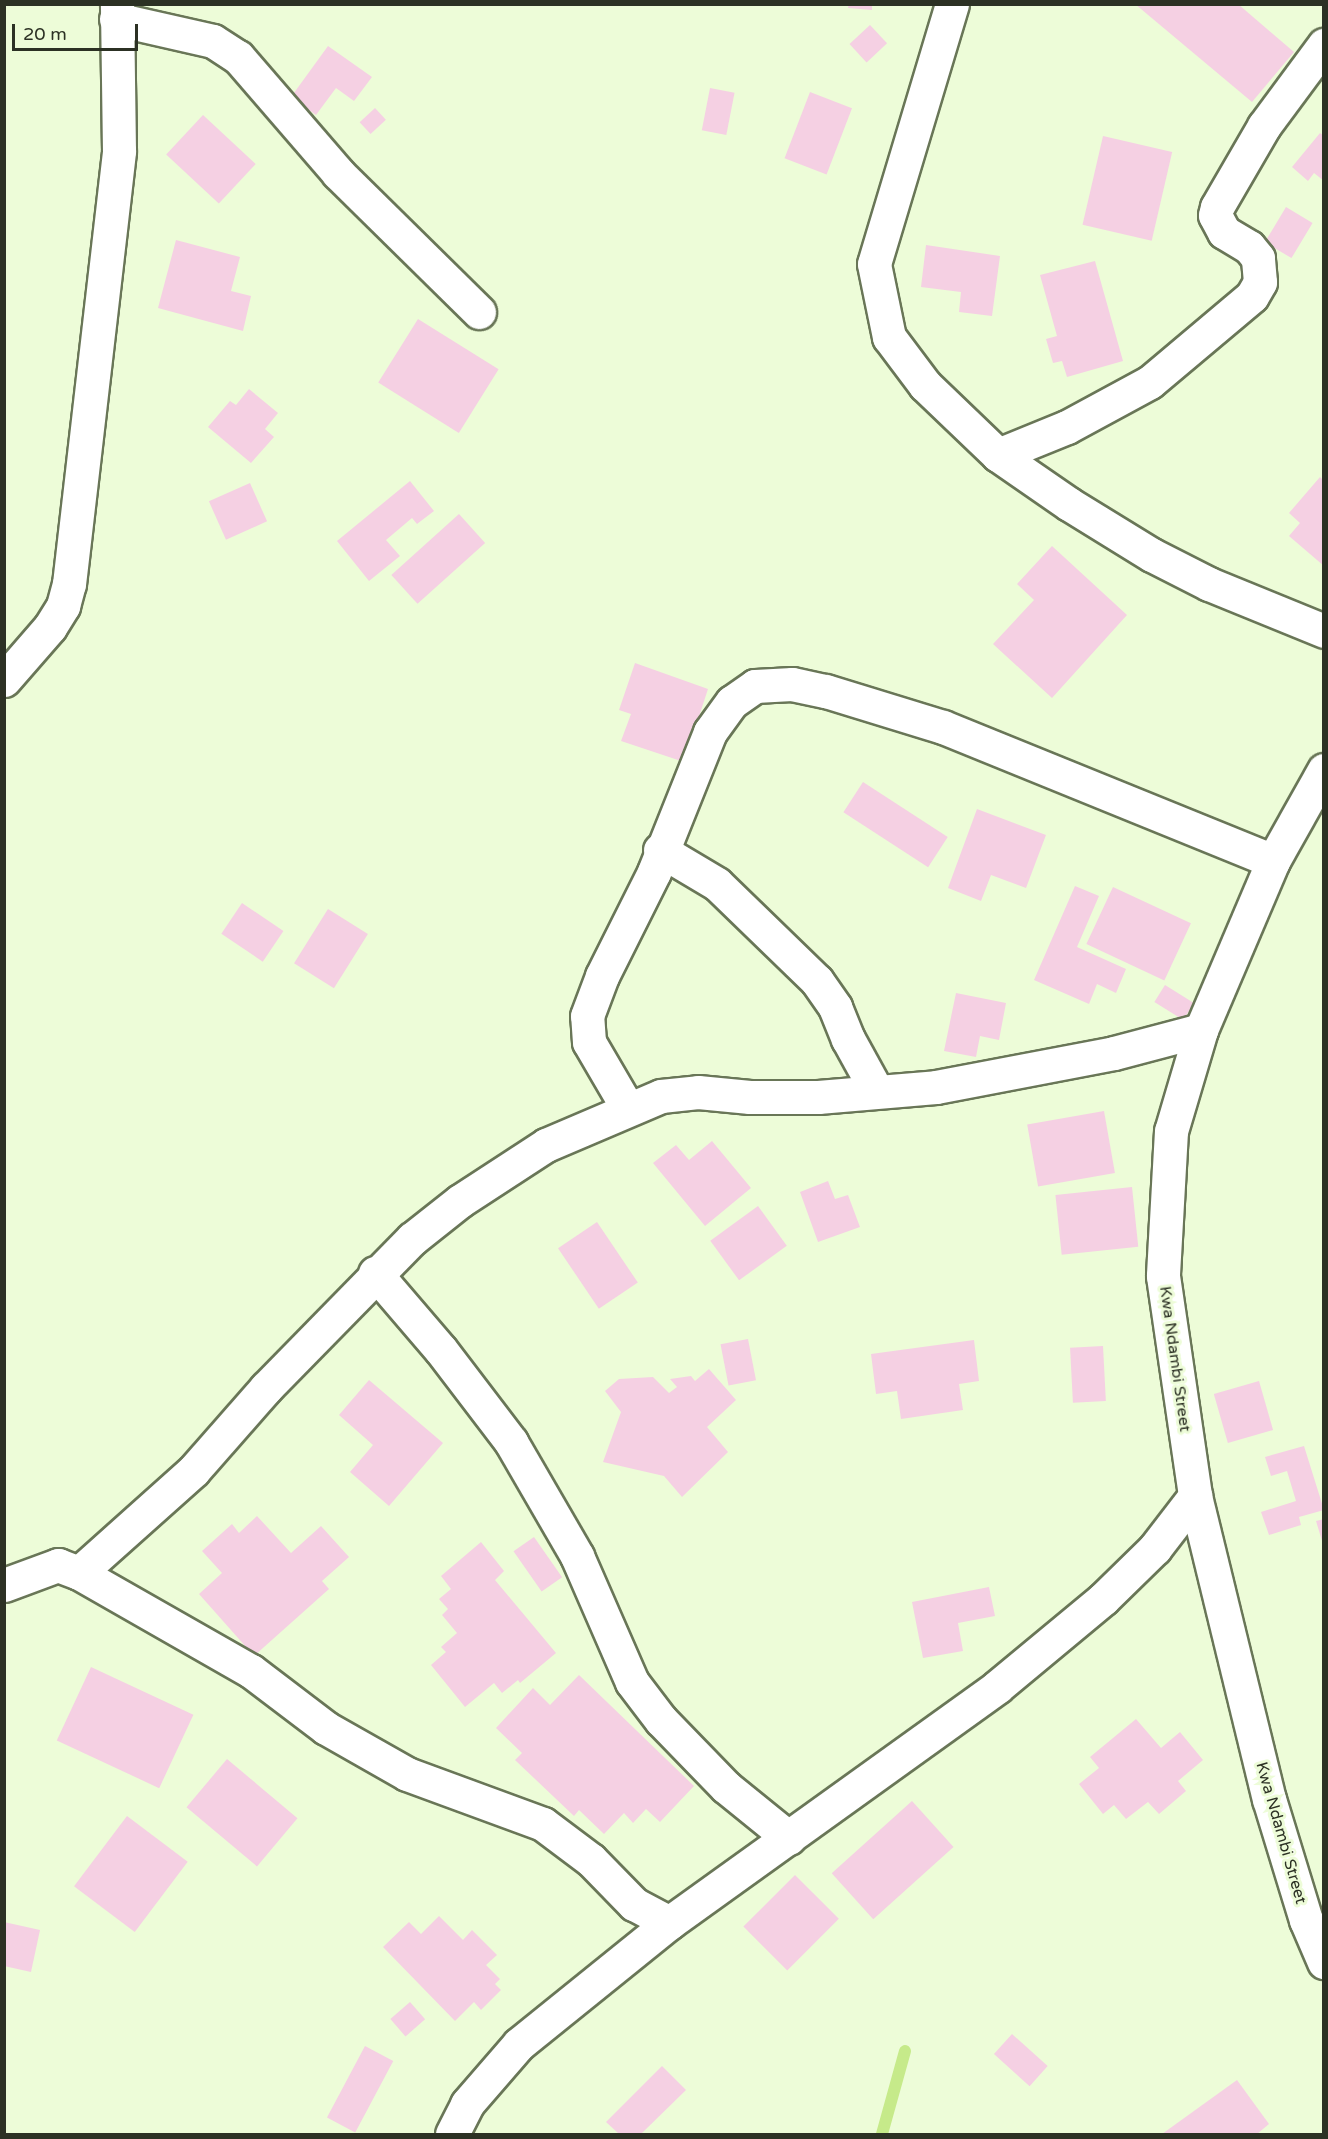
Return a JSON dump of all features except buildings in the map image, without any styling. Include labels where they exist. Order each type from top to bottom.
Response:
[{"type":"street","points":[[952,4],[874,264],[889,337],[926,385],[998,454],[1152,555],[1275,613],[1323,631]]},
{"type":"street","points":[[4,681],[50,627],[63,606],[69,584],[119,151],[116,12],[213,40],[238,57],[338,173],[479,312]]},
{"type":"street","points":[[998,454],[1066,426],[1150,382],[1252,296],[1260,282],[1258,258],[1255,251],[1224,232],[1215,215],[1217,207],[1264,126],[1323,45]]},
{"type":"street","points":[[627,1107],[589,1042],[588,1016],[710,732],[732,702],[755,686],[792,684],[826,691],[943,727],[1273,861]]},
{"type":"street","name":"Kwa Ndambi Street","points":[[1323,770],[1273,861],[1201,1030],[1171,1131],[1163,1276],[1195,1496],[1269,1800],[1306,1920],[1323,1962]]},
{"type":"street","points":[[660,850],[717,884],[817,981],[835,1007],[848,1040],[876,1090]]},
{"type":"street","points":[[80,1573],[194,1470],[375,1273],[460,1200],[546,1145],[627,1107],[661,1096],[698,1092],[807,1097],[936,1087],[1114,1053],[1201,1030]]},
{"type":"street","points":[[375,1273],[441,1350],[511,1442],[577,1556],[632,1682],[661,1720],[726,1787],[789,1838]]},
{"type":"street","points":[[452,2134],[467,2104],[519,2044],[669,1923],[997,1687],[1103,1599],[1155,1548],[1195,1496]]},
{"type":"street","points":[[4,1585],[58,1565],[80,1573],[251,1671],[326,1728],[407,1774],[543,1824],[591,1860],[634,1904],[669,1923]]},
{"type":"waterway","points":[[882,2134],[905,2051]]}]
